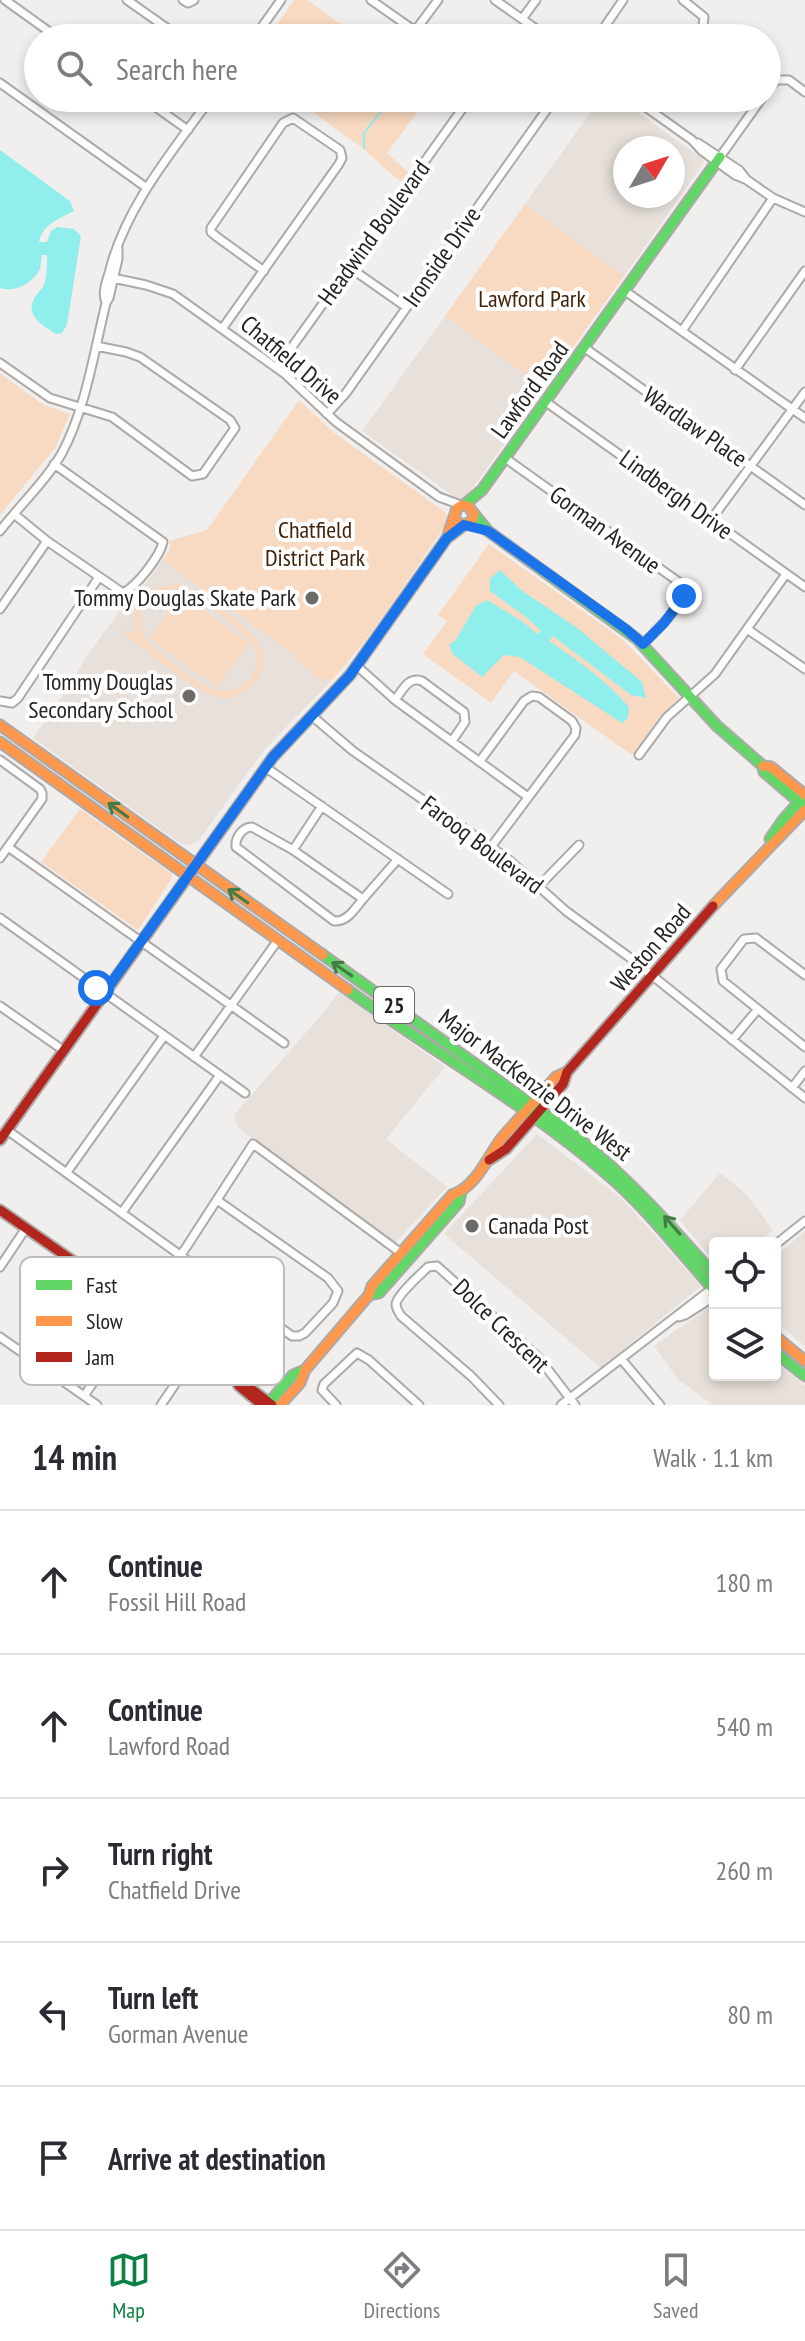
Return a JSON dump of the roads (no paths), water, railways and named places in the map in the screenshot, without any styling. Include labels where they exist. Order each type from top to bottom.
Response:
[{"type":"main road","name":"Lawford Road","points":[[463,505],[482,490],[718,159]]},
{"type":"main road","name":"Lawford Road","points":[[474,513],[482,490]]},
{"type":"main road","points":[[0,1140],[265,767],[357,666],[447,538],[456,509],[463,505],[471,508],[488,531],[626,629],[728,737],[763,766],[764,772],[804,801]]},
{"type":"main road","points":[[447,538],[473,520],[474,513]]},
{"type":"main road","points":[[454,516],[458,523],[488,531]]},
{"type":"main road","name":"Major MacKenzie Drive West","points":[[0,725],[532,1111],[630,1195],[709,1284]]},
{"type":"main road","name":"Major MacKenzie Drive West","points":[[0,742],[188,876],[275,944],[406,1032],[587,1145],[656,1208],[709,1269]]},
{"type":"main road","name":"Weston Road","points":[[369,1295],[379,1293],[459,1202],[461,1192],[489,1160],[499,1142],[532,1111],[556,1077],[567,1072],[764,849],[783,820],[804,801]]},
{"type":"main road","name":"Weston Road","points":[[280,1405],[300,1383],[305,1370],[369,1295],[372,1286],[452,1195],[461,1192]]},
{"type":"main road","points":[[0,1210],[68,1257]]},
{"type":"main road","points":[[781,1341],[805,1361]]},
{"type":"main road","points":[[781,1357],[805,1376]]},
{"type":"main road","name":"Weston Road","points":[[267,1404],[293,1375],[305,1370]]},
{"type":"main road","points":[[249,1385],[267,1404]]},
{"type":"street","points":[[5,0],[38,24]]},
{"type":"street","points":[[127,0],[161,24]]},
{"type":"street","points":[[264,24],[281,0]]},
{"type":"street","points":[[371,0],[405,24]]},
{"type":"street","points":[[420,24],[438,0]]},
{"type":"street","points":[[495,0],[529,24]]},
{"type":"street","points":[[522,19],[536,0]]},
{"type":"street","points":[[607,24],[623,0]]},
{"type":"street","points":[[683,0],[704,17],[703,24]]},
{"type":"street","points":[[781,80],[789,80],[805,92]]},
{"type":"street","points":[[0,83],[24,100]]},
{"type":"street","points":[[41,112],[147,188]]},
{"type":"street","points":[[163,112],[188,130]]},
{"type":"street","points":[[0,531],[54,464],[69,438],[96,346],[106,303],[103,296],[111,277],[113,257],[130,216],[201,112]]},
{"type":"street","name":"Headwind Boulevard","points":[[277,368],[460,112]]},
{"type":"street","name":"Ironside Drive","points":[[327,414],[346,393],[545,112]]},
{"type":"street","points":[[653,112],[735,175],[773,198],[805,212]]},
{"type":"street","points":[[718,159],[752,112]]},
{"type":"street","points":[[222,329],[264,271],[342,158],[340,150],[293,118],[283,123],[211,228],[217,237],[264,271]]},
{"type":"street","points":[[682,331],[773,198]]},
{"type":"street","points":[[349,267],[406,307]]},
{"type":"street","points":[[735,370],[805,271]]},
{"type":"street","name":"Chatfield Drive","points":[[111,277],[173,294],[277,368],[336,422],[439,497],[454,516]]},
{"type":"street","points":[[625,291],[805,418]]},
{"type":"street","points":[[0,363],[50,398],[112,417],[192,476],[203,474],[235,428],[230,420],[149,362],[126,352],[96,346]]},
{"type":"street","name":"Wardlaw Place","points":[[585,348],[805,505]]},
{"type":"street","points":[[711,520],[805,392]]},
{"type":"street","name":"Lindbergh Drive","points":[[546,402],[805,587]]},
{"type":"street","name":"Gorman Avenue","points":[[505,458],[683,585],[686,591],[677,606],[643,644]]},
{"type":"street","points":[[14,514],[47,541],[123,593],[130,589],[160,551],[163,542],[54,464]]},
{"type":"street","name":"Chatfield Drive","points":[[439,497],[463,505]]},
{"type":"street","points":[[0,609],[47,541]]},
{"type":"street","points":[[639,755],[667,717],[715,674],[786,574]]},
{"type":"street","points":[[0,701],[12,703],[18,698],[99,577]]},
{"type":"street","points":[[747,629],[805,669]]},
{"type":"street","points":[[357,666],[395,700],[528,797]]},
{"type":"street","points":[[395,700],[410,681],[422,681],[464,712],[465,722],[452,741]]},
{"type":"street","points":[[480,761],[528,698],[539,697],[572,721],[576,728],[575,735],[491,847]]},
{"type":"street","name":"Farooq Boulevard","points":[[312,716],[353,751],[491,847],[566,911],[652,975],[805,1098]]},
{"type":"street","points":[[0,760],[42,793],[42,799],[0,858]]},
{"type":"street","points":[[265,767],[448,894]]},
{"type":"street","points":[[293,850],[322,806]]},
{"type":"street","points":[[363,899],[293,850],[252,827],[243,830],[236,843],[238,850],[334,921],[340,922],[346,918],[363,899],[398,859]]},
{"type":"street","points":[[539,886],[579,845]]},
{"type":"street","points":[[8,847],[284,1043]]},
{"type":"street","points":[[0,918],[245,1093]]},
{"type":"street","points":[[805,975],[756,938],[744,939],[721,969],[723,981],[805,1047]]},
{"type":"street","points":[[194,1057],[275,944]]},
{"type":"street","points":[[732,1040],[758,1009]]},
{"type":"street","points":[[2,1011],[63,1050]]},
{"type":"street","points":[[67,1172],[164,1036]]},
{"type":"street","points":[[792,1088],[805,1071]]},
{"type":"street","points":[[123,1211],[220,1075]]},
{"type":"street","points":[[7,1130],[184,1257]]},
{"type":"street","points":[[181,1255],[253,1144],[401,1253]]},
{"type":"street","points":[[217,1200],[328,1278],[338,1291],[333,1303],[305,1333],[292,1336],[284,1330]]},
{"type":"street","points":[[781,1240],[805,1221]]},
{"type":"street","points":[[0,1267],[26,1228]]},
{"type":"street","name":"Dolce Crescent","points":[[499,1405],[397,1310],[399,1297],[428,1267],[437,1266],[539,1358],[572,1402]]},
{"type":"street","points":[[561,1405],[572,1402],[683,1310],[709,1293]]},
{"type":"street","points":[[0,1337],[20,1352]]},
{"type":"street","points":[[336,1405],[322,1390],[324,1384],[357,1353],[419,1405]]},
{"type":"street","points":[[622,1360],[660,1405]]},
{"type":"street","points":[[68,1385],[97,1405]]},
{"type":"street","points":[[84,1396],[91,1385]]},
{"type":"street","points":[[161,1405],[175,1385]]},
{"type":"water","points":[[0,150],[70,201],[74,211],[48,227],[39,242],[47,242],[51,231],[57,227],[74,229],[81,236],[67,325],[62,333],[56,334],[46,328],[32,311],[34,299],[45,282],[47,255],[42,255],[40,269],[28,282],[17,288],[0,288]]},
{"type":"water","points":[[500,570],[521,590],[577,628],[642,682],[646,698],[631,695],[553,636],[549,641],[601,679],[629,707],[628,718],[622,723],[520,657],[504,655],[482,677],[453,654],[449,645],[455,641],[476,606],[487,600],[537,634],[541,631],[490,591],[490,579]]},
{"type":"waterway","points":[[364,148],[364,133],[381,112]]},
{"type":"place","name":"Tommy Douglas Skate Park","points":[[312,598]]},
{"type":"place","name":"Tommy Douglas Secondary School","points":[[189,696]]},
{"type":"place","name":"Canada Post","points":[[472,1226]]},
{"type":"park label","name":"Lawford Park","points":[[532,299]]},
{"type":"park label","name":"Chatfield District Park","points":[[315,544]]}]
